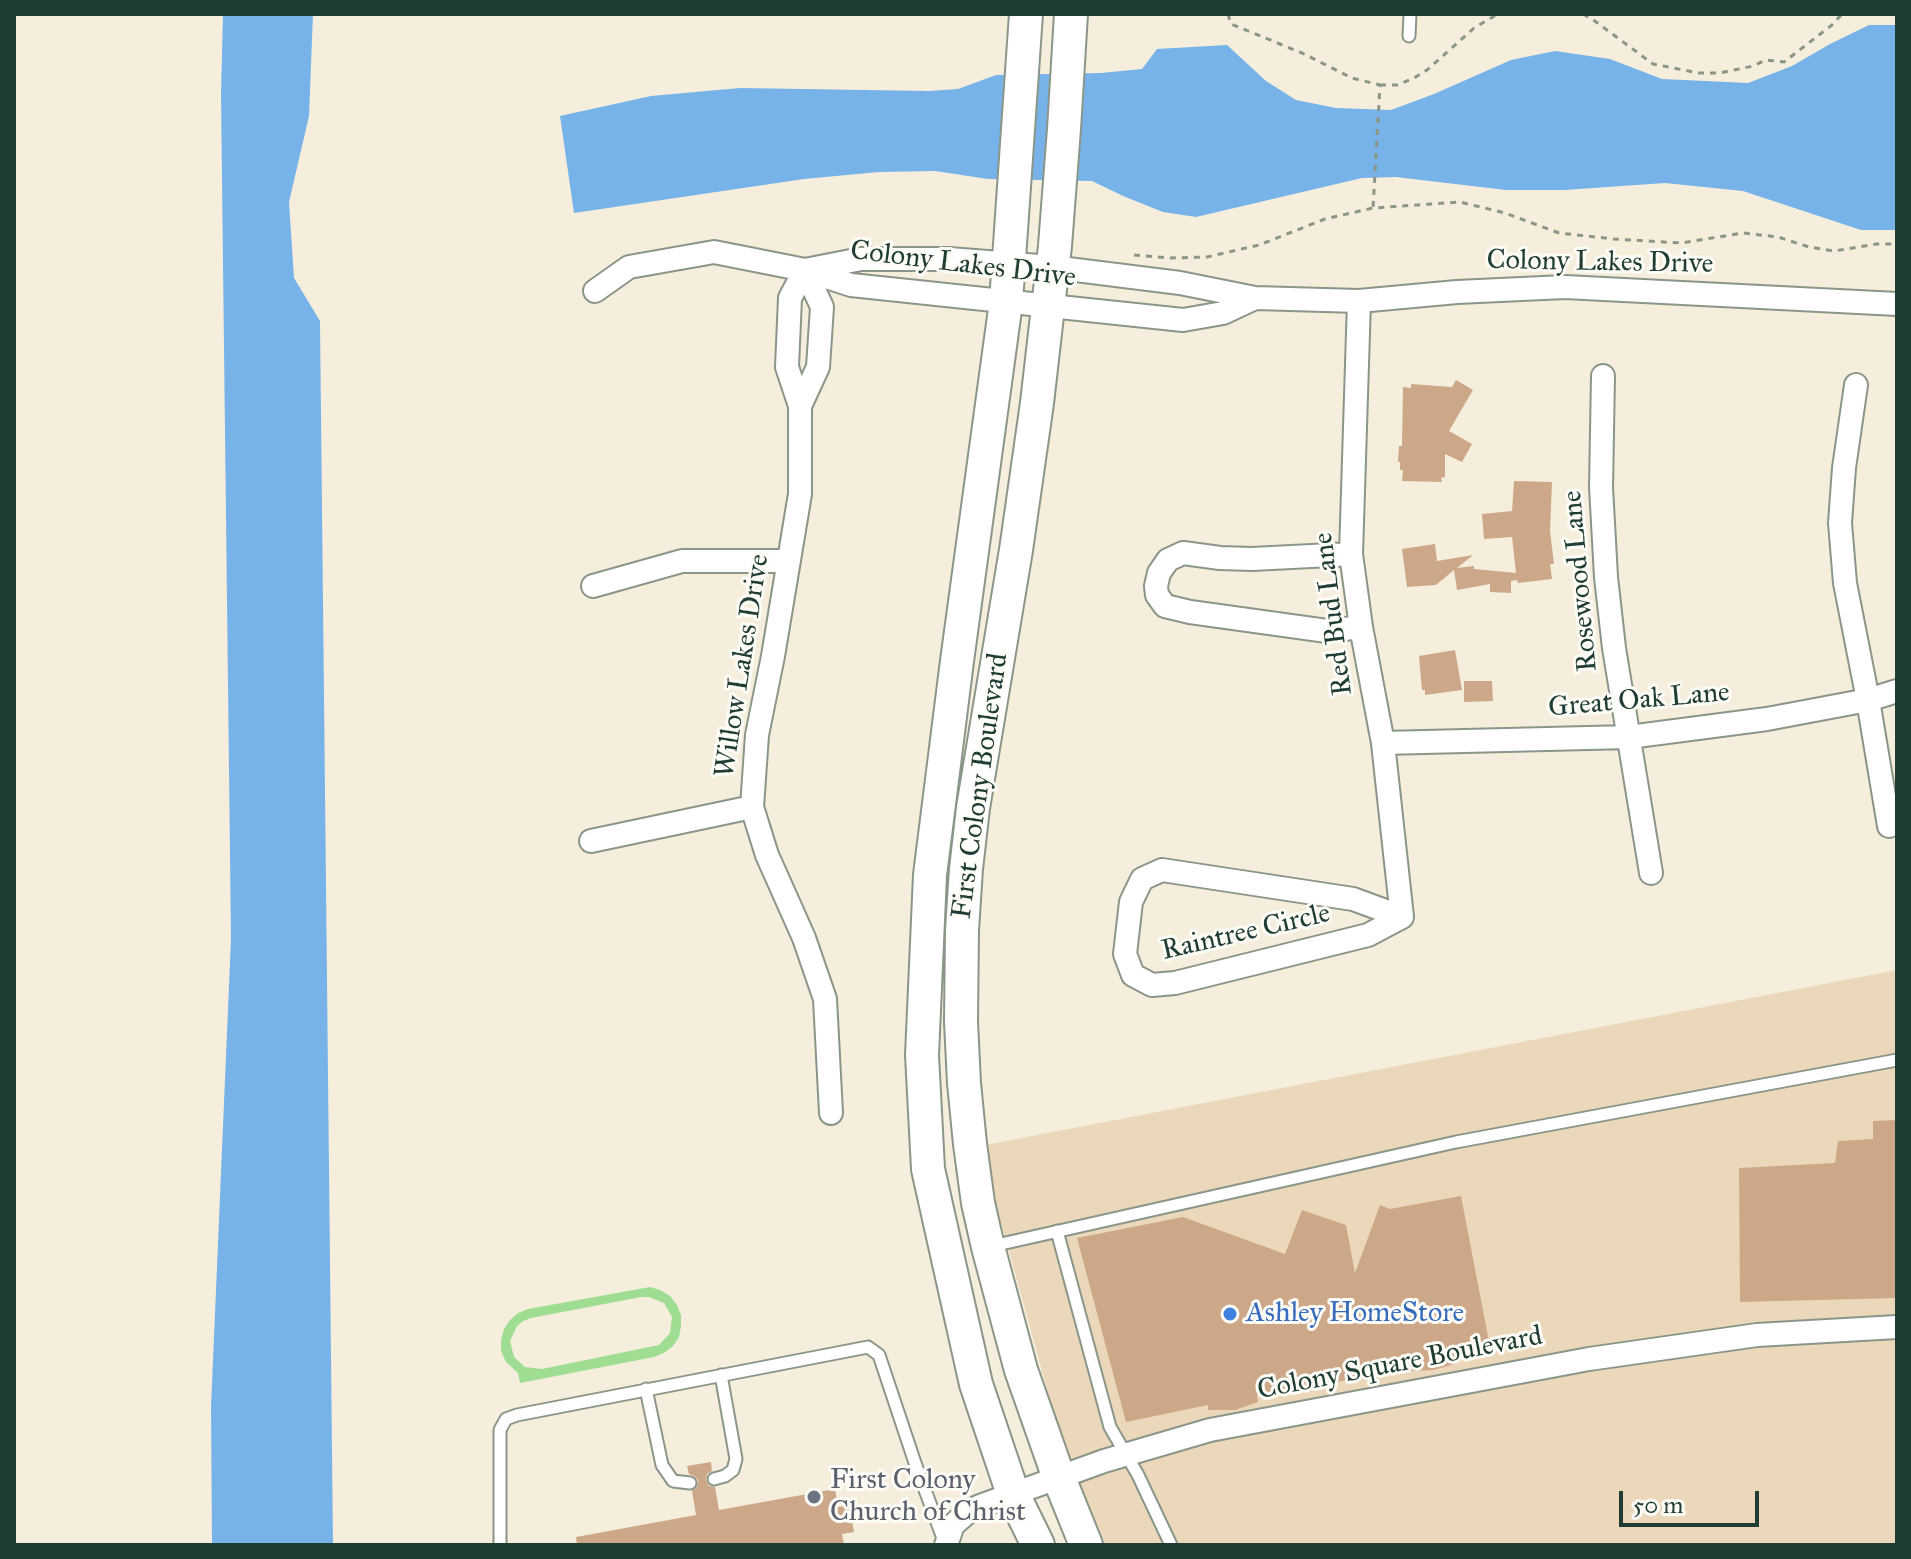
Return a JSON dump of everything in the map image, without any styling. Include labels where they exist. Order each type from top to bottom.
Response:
[{"type":"main road","name":"First Colony Boulevard","points":[[1026,14],[1006,302],[930,875],[922,1055],[928,1169],[976,1384],[1013,1494],[1038,1545]]},
{"type":"main road","name":"First Colony Boulevard","points":[[1071,14],[1052,267],[1025,491],[969,839],[961,961],[966,1114],[978,1203],[1021,1370],[1086,1545]]},
{"type":"main road","points":[[957,661],[996,666]]},
{"type":"main road","points":[[948,1262],[988,1247]]},
{"type":"street","name":"Colony Lakes Drive","points":[[595,291],[629,267],[714,252],[805,270],[851,285],[1183,320],[1223,313],[1255,298]]},
{"type":"street","name":"Colony Lakes Drive","points":[[805,270],[861,259],[949,259],[1052,267],[1180,283],[1255,298],[1359,301],[1565,287],[1897,304]]},
{"type":"street","name":"Willow Lakes Drive","points":[[805,270],[790,298],[787,367],[800,406],[800,494],[757,735],[752,807],[767,855],[804,938],[825,999],[831,1113]]},
{"type":"street","name":"Willow Lakes Drive","points":[[800,406],[818,367],[822,307],[805,270]]},
{"type":"street","name":"Red Bud Lane","points":[[1359,301],[1351,554],[1383,743],[1402,917]]},
{"type":"street","name":"Rosewood Lane","points":[[1603,376],[1601,487],[1606,577],[1614,648],[1651,873]]},
{"type":"street","points":[[1856,385],[1840,523],[1845,583],[1889,826]]},
{"type":"street","points":[[1351,554],[1252,559],[1183,553],[1168,560],[1159,573],[1157,595],[1165,606],[1190,612],[1327,631],[1361,627]]},
{"type":"street","points":[[593,586],[682,561],[789,561]]},
{"type":"street","name":"Great Oak Lane","points":[[1383,743],[1629,737],[1767,719],[1868,700],[1897,691]]},
{"type":"street","points":[[591,841],[752,807]]},
{"type":"street","name":"Raintree Circle","points":[[1162,870],[1353,899],[1402,917],[1368,935],[1175,983],[1152,985],[1133,975],[1125,954],[1131,902],[1142,879],[1162,870]]},
{"type":"street","name":"Colony Square Boulevard","points":[[946,1544],[953,1525],[980,1506],[1125,1454],[1210,1430],[1589,1359],[1757,1335],[1897,1327]]},
{"type":"lane","points":[[1409,36],[1410,14]]},
{"type":"lane","points":[[988,1247],[1456,1142],[1897,1060]]},
{"type":"lane","points":[[1057,1231],[1110,1427],[1138,1475],[1171,1545]]},
{"type":"lane","points":[[500,1545],[500,1430],[506,1419],[868,1347],[879,1355],[946,1544]]},
{"type":"lane","points":[[714,1479],[733,1470],[736,1459],[721,1375]]},
{"type":"lane","points":[[646,1389],[662,1465],[673,1481],[690,1483]]},
{"type":"path","points":[[1228,14],[1231,24],[1302,53],[1352,78],[1380,85],[1397,85],[1414,78],[1474,28],[1498,14]]},
{"type":"path","points":[[1583,14],[1653,64],[1699,73],[1720,73],[1766,60],[1784,62],[1842,14]]},
{"type":"path","points":[[1373,208],[1380,85]]},
{"type":"path","points":[[1129,255],[1207,257],[1259,245],[1325,219],[1373,208],[1460,202],[1505,213],[1559,233],[1627,240],[1681,243],[1743,233],[1778,237],[1834,251],[1897,244]]},
{"type":"shaded area","points":[[1897,970],[1897,1545],[1106,1545],[1068,1465],[980,1146]]},
{"type":"green space","points":[[650,1287],[670,1296],[681,1315],[681,1326],[673,1346],[654,1357],[520,1383],[518,1373],[506,1362],[501,1351],[501,1340],[510,1320],[528,1309]],"holes":[[[649,1297],[664,1303],[672,1317],[670,1333],[659,1345],[542,1369],[525,1367],[514,1357],[510,1341],[523,1321]]]},
{"type":"water","points":[[223,14],[313,14],[309,116],[289,202],[294,278],[320,321],[333,1545],[212,1545],[211,1407],[231,939],[221,94]]},
{"type":"water","points":[[1869,25],[1897,25],[1897,229],[1894,230],[1861,230],[1743,191],[1665,183],[1565,190],[1506,190],[1396,177],[1362,178],[1196,217],[1163,212],[1092,181],[988,179],[935,171],[879,172],[804,179],[574,213],[560,116],[651,96],[740,88],[958,89],[996,75],[1142,69],[1157,49],[1227,45],[1266,81],[1296,100],[1336,108],[1391,110],[1511,60],[1555,51],[1610,59],[1662,79],[1748,83],[1792,66]]},
{"type":"building","points":[[1456,380],[1473,390],[1449,431],[1472,444],[1462,462],[1445,454],[1445,477],[1441,478],[1442,482],[1402,481],[1403,470],[1400,470],[1398,462],[1399,446],[1402,446],[1403,387],[1411,388],[1411,384],[1452,387]]},
{"type":"building","points":[[1514,481],[1552,482],[1552,579],[1511,581],[1511,593],[1490,592],[1490,584],[1457,590],[1454,570],[1436,585],[1407,587],[1402,549],[1435,544],[1437,561],[1473,555],[1457,568],[1474,566],[1474,569],[1516,573],[1512,537],[1484,539],[1482,514],[1512,511]]},
{"type":"building","points":[[1455,650],[1462,690],[1425,695],[1419,656]]},
{"type":"building","points":[[1464,681],[1492,681],[1493,701],[1464,702]]},
{"type":"building","points":[[1897,1120],[1897,1298],[1740,1302],[1739,1168],[1835,1163],[1838,1141],[1873,1139],[1873,1121]]},
{"type":"building","name":"Ashley HomeStore","points":[[1461,1196],[1491,1352],[1453,1358],[1454,1364],[1434,1370],[1411,1371],[1410,1366],[1292,1392],[1291,1389],[1257,1395],[1258,1402],[1235,1410],[1208,1410],[1208,1405],[1126,1422],[1077,1238],[1183,1217],[1285,1254],[1302,1210],[1346,1225],[1355,1273],[1380,1205],[1390,1209]]},
{"type":"building","name":"First Colony Church of Christ","points":[[711,1462],[712,1471],[707,1474],[706,1480],[709,1486],[715,1487],[719,1510],[835,1489],[838,1507],[849,1505],[854,1532],[842,1534],[844,1545],[577,1545],[576,1537],[696,1515],[692,1491],[697,1487],[698,1480],[689,1474],[687,1466]]},
{"type":"place","name":"Ashley HomeStore","points":[[1230,1314]]},
{"type":"place","name":"First Colony Church of Christ","points":[[814,1497]]}]
